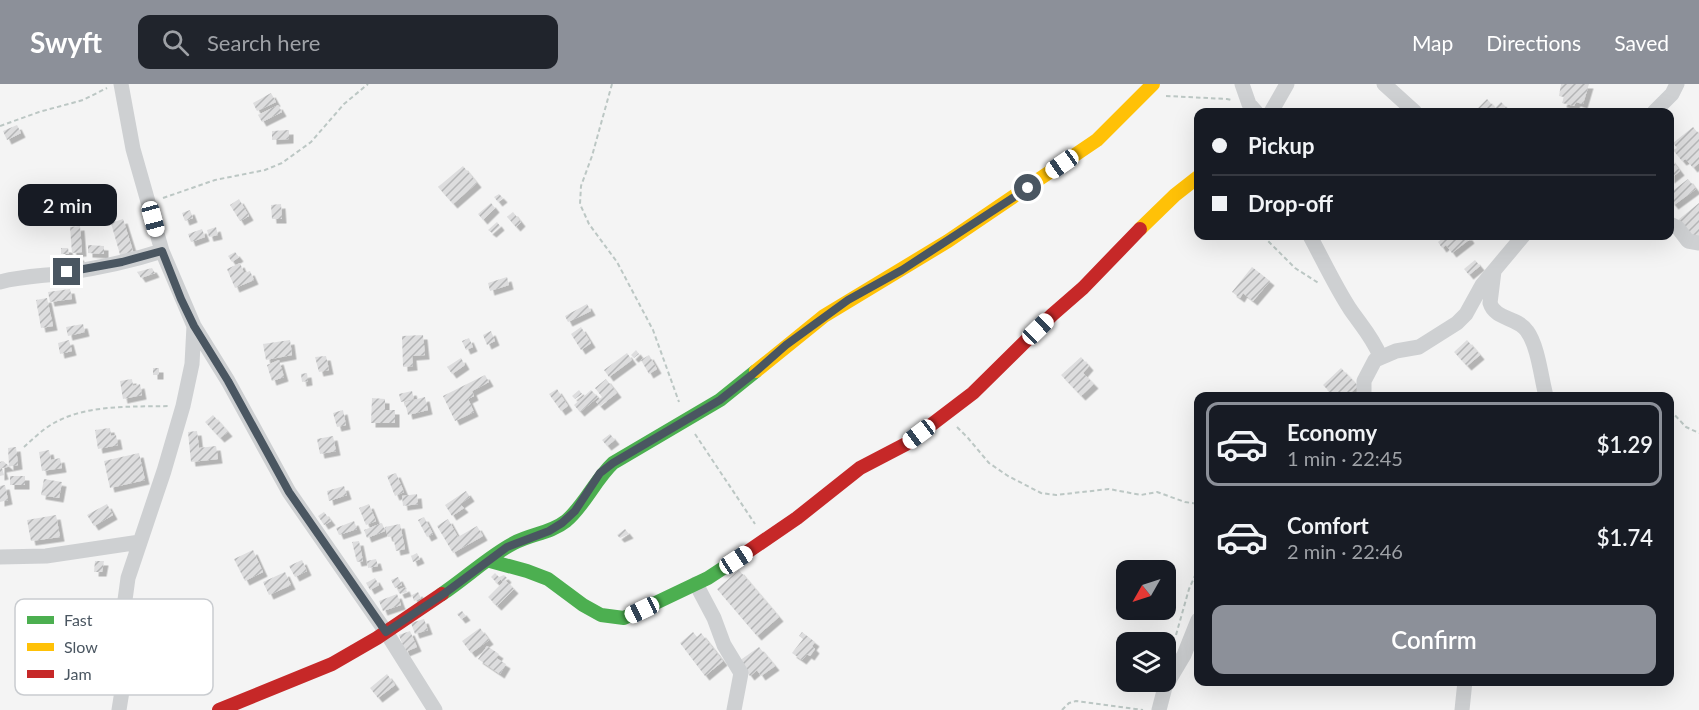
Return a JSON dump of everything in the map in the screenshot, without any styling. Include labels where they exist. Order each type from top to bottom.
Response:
[{"type":"street","points":[[1242,84],[1253,108]]},
{"type":"street","points":[[1273,108],[1287,84]]},
{"type":"street","points":[[1384,84],[1411,108]]},
{"type":"street","points":[[1658,108],[1672,94],[1677,84]]},
{"type":"street","points":[[116,85],[162,251],[194,326],[228,381],[289,492],[386,632],[435,710]]},
{"type":"street","points":[[219,710],[318,670],[386,632],[515,542],[549,531],[562,523],[575,511],[600,473],[624,455],[720,400],[786,345],[848,300],[948,241],[1096,140],[1149,89]]},
{"type":"street","points":[[489,561],[545,577],[590,610],[611,619],[624,618],[708,578],[768,538],[861,468],[906,444],[973,393],[1052,315],[1083,288],[1111,257],[1175,195],[1194,180]]},
{"type":"street","points":[[1674,226],[1688,241],[1699,243]]},
{"type":"street","points":[[1312,240],[1341,294],[1375,344],[1380,356]]},
{"type":"street","points":[[1364,392],[1366,373],[1380,356],[1419,347],[1457,323],[1466,314],[1482,285],[1519,240]]},
{"type":"street","points":[[0,282],[32,275],[89,268],[162,251]]},
{"type":"street","points":[[1494,271],[1491,308],[1526,329],[1532,340],[1545,392]]},
{"type":"street","points":[[124,599],[128,578],[183,406],[192,364],[194,326]]},
{"type":"street","points":[[0,557],[46,556],[140,542]]},
{"type":"street","points":[[696,584],[714,618],[724,645],[741,673],[734,710]]},
{"type":"street","points":[[1159,710],[1165,687],[1184,655],[1194,630]]},
{"type":"street","points":[[1462,710],[1465,686]]},
{"type":"street","points":[[119,710],[121,695]]},
{"type":"path","points":[[149,204],[215,180],[251,174],[282,163],[311,142],[344,104],[368,84]]},
{"type":"path","points":[[612,84],[592,156],[581,186],[580,204],[589,224],[617,262],[653,330],[684,421],[704,446],[755,524],[768,538]]},
{"type":"path","points":[[0,126],[83,100],[116,85]]},
{"type":"path","points":[[1149,89],[1227,99],[1249,108]]},
{"type":"path","points":[[1267,240],[1313,281],[1341,294]]},
{"type":"path","points":[[24,447],[52,424],[83,413],[119,407],[183,406]]},
{"type":"path","points":[[1674,414],[1686,428],[1699,433]]},
{"type":"path","points":[[932,424],[955,426],[988,463],[1017,481],[1049,495],[1109,489],[1141,495],[1156,492],[1194,503]]},
{"type":"path","points":[[1176,634],[1185,598],[1194,578]]},
{"type":"path","points":[[1062,710],[1069,703],[1076,701],[1143,710]]},
{"type":"building","points":[[1561,84],[1589,84],[1583,104],[1576,102],[1574,106],[1562,103],[1564,97],[1559,96]]},
{"type":"building","points":[[271,93],[276,102],[257,111],[253,103]]},
{"type":"building","points":[[1487,99],[1495,108],[1478,108]]},
{"type":"building","points":[[1501,102],[1507,108],[1495,108]]},
{"type":"building","points":[[278,105],[282,112],[262,122],[258,115]]},
{"type":"building","points":[[17,125],[21,133],[7,140],[3,131]]},
{"type":"building","points":[[1693,127],[1699,134],[1699,163],[1693,168],[1686,159],[1682,161],[1674,151],[1677,148],[1674,142]]},
{"type":"building","points":[[289,130],[289,139],[272,140],[272,131]]},
{"type":"building","points":[[1674,163],[1680,171],[1674,176]]},
{"type":"building","points":[[463,166],[477,183],[453,204],[438,187]]},
{"type":"building","points":[[1688,179],[1696,189],[1674,205],[1674,190]]},
{"type":"building","points":[[499,194],[503,198],[498,202],[494,197]]},
{"type":"building","points":[[239,199],[249,216],[240,221],[230,205]]},
{"type":"building","points":[[491,203],[495,208],[483,220],[478,214]]},
{"type":"building","points":[[1699,203],[1699,237],[1695,240],[1678,220]]},
{"type":"building","points":[[281,204],[282,219],[272,219],[271,205]]},
{"type":"building","points":[[98,209],[102,213],[98,217],[94,213]]},
{"type":"building","points":[[190,210],[193,218],[185,221],[182,213]]},
{"type":"building","points":[[79,212],[83,216],[79,220],[75,216]]},
{"type":"building","points":[[513,212],[521,222],[516,227],[507,217]]},
{"type":"building","points":[[123,219],[134,254],[121,258],[111,223]]},
{"type":"building","points":[[497,222],[500,226],[492,233],[488,230]]},
{"type":"building","points":[[80,226],[82,252],[72,253],[70,227]]},
{"type":"building","points":[[216,227],[218,235],[209,237],[207,230]]},
{"type":"building","points":[[202,229],[205,237],[191,242],[188,234]]},
{"type":"building","points":[[1440,240],[1469,240],[1452,253],[1446,245],[1442,248],[1438,242]]},
{"type":"building","points":[[88,245],[104,246],[104,254],[88,253]]},
{"type":"building","points":[[61,248],[68,248],[69,254],[61,254]]},
{"type":"building","points":[[235,252],[239,257],[232,262],[228,256]]},
{"type":"building","points":[[76,255],[80,259],[76,263],[72,259]]},
{"type":"building","points":[[1475,260],[1480,266],[1469,275],[1464,269]]},
{"type":"building","points":[[240,263],[244,273],[250,271],[254,280],[235,288],[227,269]]},
{"type":"building","points":[[1252,267],[1270,281],[1253,301],[1243,293],[1240,298],[1232,292]]},
{"type":"building","points":[[152,268],[155,273],[141,278],[137,272]]},
{"type":"building","points":[[507,277],[509,285],[490,291],[488,283]]},
{"type":"building","points":[[70,289],[72,299],[50,302],[48,292]]},
{"type":"building","points":[[47,298],[53,326],[41,328],[36,300]]},
{"type":"building","points":[[587,304],[591,311],[568,322],[565,316]]},
{"type":"building","points":[[83,324],[85,332],[68,336],[66,327]]},
{"type":"building","points":[[581,327],[591,343],[581,350],[571,334]]},
{"type":"building","points":[[491,331],[495,341],[487,345],[483,335]]},
{"type":"building","points":[[423,335],[425,355],[412,356],[413,366],[403,367],[402,336]]},
{"type":"building","points":[[469,338],[473,347],[466,350],[462,341]]},
{"type":"building","points":[[69,340],[72,351],[60,354],[58,343]]},
{"type":"building","points":[[290,340],[292,355],[266,360],[263,344]]},
{"type":"building","points":[[1467,340],[1480,355],[1467,366],[1454,352]]},
{"type":"building","points":[[636,350],[639,354],[634,358],[631,355]]},
{"type":"building","points":[[627,353],[632,360],[609,377],[604,370]]},
{"type":"building","points":[[649,355],[657,369],[649,374],[641,360]]},
{"type":"building","points":[[326,356],[329,370],[319,372],[315,357]]},
{"type":"building","points":[[1081,357],[1089,366],[1083,373],[1094,384],[1081,396],[1061,375]]},
{"type":"building","points":[[461,358],[465,365],[452,374],[447,367]]},
{"type":"building","points":[[279,360],[284,377],[272,381],[267,365]]},
{"type":"building","points":[[153,368],[159,368],[159,375],[153,375]]},
{"type":"building","points":[[1341,368],[1358,386],[1351,392],[1328,392],[1323,385]]},
{"type":"building","points":[[307,373],[308,381],[302,382],[301,374]]},
{"type":"building","points":[[485,375],[489,382],[472,391],[474,396],[468,399],[474,412],[455,421],[443,396]]},
{"type":"building","points":[[132,379],[133,386],[140,384],[142,395],[123,399],[120,381]]},
{"type":"building","points":[[606,379],[617,393],[600,406],[596,402],[602,397],[595,388]]},
{"type":"building","points":[[557,389],[568,406],[561,411],[549,394]]},
{"type":"building","points":[[579,390],[582,394],[575,399],[572,396]]},
{"type":"building","points":[[591,390],[598,397],[580,412],[574,405]]},
{"type":"building","points":[[412,391],[414,399],[401,402],[399,394]]},
{"type":"building","points":[[425,397],[428,410],[408,415],[405,402]]},
{"type":"building","points":[[372,398],[385,399],[385,410],[395,410],[395,423],[371,423]]},
{"type":"building","points":[[343,410],[346,425],[337,427],[333,413]]},
{"type":"building","points":[[213,415],[228,432],[220,438],[205,422]]},
{"type":"building","points":[[110,428],[111,436],[116,435],[118,445],[98,449],[95,430]]},
{"type":"building","points":[[197,431],[199,448],[216,446],[218,459],[191,462],[188,432]]},
{"type":"building","points":[[610,434],[615,440],[607,446],[602,440]]},
{"type":"building","points":[[333,436],[336,451],[320,454],[317,439]]},
{"type":"building","points":[[16,447],[18,465],[2,468],[4,475],[0,476],[0,462],[3,461],[9,466],[8,448]]},
{"type":"building","points":[[49,450],[51,460],[60,458],[62,468],[42,471],[39,452]]},
{"type":"building","points":[[139,453],[145,480],[110,488],[104,461]]},
{"type":"building","points":[[396,473],[404,492],[395,496],[387,476]]},
{"type":"building","points":[[10,476],[25,476],[25,485],[10,485]]},
{"type":"building","points":[[44,479],[62,482],[59,498],[41,495]]},
{"type":"building","points":[[5,485],[8,500],[0,502],[0,486]]},
{"type":"building","points":[[344,486],[347,495],[329,501],[327,491]]},
{"type":"building","points":[[466,491],[470,497],[460,504],[464,508],[452,516],[445,505]]},
{"type":"building","points":[[417,494],[418,504],[403,506],[402,496]]},
{"type":"building","points":[[107,504],[113,515],[94,526],[87,515]]},
{"type":"building","points":[[369,504],[376,521],[366,525],[359,508]]},
{"type":"building","points":[[324,512],[331,521],[324,525],[318,516]]},
{"type":"building","points":[[56,515],[60,537],[31,541],[27,520]]},
{"type":"building","points":[[424,517],[433,534],[427,537],[418,520]]},
{"type":"building","points":[[448,519],[458,537],[477,526],[483,536],[453,553],[437,526]]},
{"type":"building","points":[[354,521],[357,529],[339,535],[336,528]]},
{"type":"building","points":[[382,523],[385,531],[367,538],[364,530]]},
{"type":"building","points":[[400,524],[405,549],[396,551],[393,536],[388,537],[385,527]]},
{"type":"building","points":[[625,529],[629,534],[620,538],[617,535]]},
{"type":"building","points":[[359,541],[363,561],[357,562],[352,542]]},
{"type":"building","points":[[253,550],[263,572],[245,581],[234,559]]},
{"type":"building","points":[[417,553],[420,559],[413,562],[411,556]]},
{"type":"building","points":[[376,559],[378,566],[368,568],[367,561]]},
{"type":"building","points":[[302,560],[307,571],[295,577],[289,566]]},
{"type":"building","points":[[95,561],[104,561],[102,572],[94,572]]},
{"type":"building","points":[[739,570],[779,617],[757,636],[717,589]]},
{"type":"building","points":[[285,572],[291,585],[269,595],[263,582]]},
{"type":"building","points":[[495,573],[501,579],[497,583],[491,577]]},
{"type":"building","points":[[504,575],[507,578],[505,580],[514,589],[497,606],[488,597],[503,582],[499,577]]},
{"type":"building","points":[[398,577],[402,585],[395,588],[391,580]]},
{"type":"building","points":[[375,578],[379,585],[370,590],[366,583]]},
{"type":"building","points":[[405,587],[407,592],[400,594],[398,590]]},
{"type":"building","points":[[418,592],[421,598],[414,601],[412,595]]},
{"type":"building","points":[[397,594],[401,605],[383,611],[379,601]]},
{"type":"building","points":[[462,611],[466,616],[461,619],[457,614]]},
{"type":"building","points":[[424,619],[428,630],[415,634],[411,623]]},
{"type":"building","points":[[480,628],[489,640],[471,653],[462,641]]},
{"type":"building","points":[[410,631],[417,647],[405,652],[399,635]]},
{"type":"building","points":[[693,632],[697,637],[701,633],[723,661],[705,676],[680,643]]},
{"type":"building","points":[[802,632],[815,642],[812,646],[815,649],[810,656],[807,654],[802,660],[792,653],[803,639],[799,636]]},
{"type":"building","points":[[487,646],[499,654],[496,658],[506,664],[500,674],[478,659]]},
{"type":"building","points":[[759,647],[775,666],[761,676],[757,670],[750,676],[739,661]]},
{"type":"building","points":[[387,674],[395,685],[378,698],[370,688]]},
{"type":"traffic: fast","points":[[442,594],[505,548],[566,521],[579,508],[613,463],[720,400],[756,371]]},
{"type":"traffic: fast","points":[[490,561],[548,579],[583,605],[601,615],[624,618],[708,578],[740,557]]},
{"type":"traffic: slow","points":[[756,371],[824,316],[948,241],[1097,140],[1153,84]]},
{"type":"traffic: slow","points":[[1140,229],[1194,180]]},
{"type":"traffic: jam","points":[[740,557],[797,518],[860,468],[906,444],[973,393],[1052,315],[1083,288],[1140,229]]},
{"type":"traffic: jam","points":[[219,710],[332,664],[377,638],[442,594]]},
{"type":"route","points":[[67,272],[122,262],[162,251],[194,326],[212,353],[289,492],[386,632],[515,542],[549,531],[562,523],[575,511],[600,473],[624,455],[720,400],[824,316],[868,287],[902,270],[1028,188]]}]
